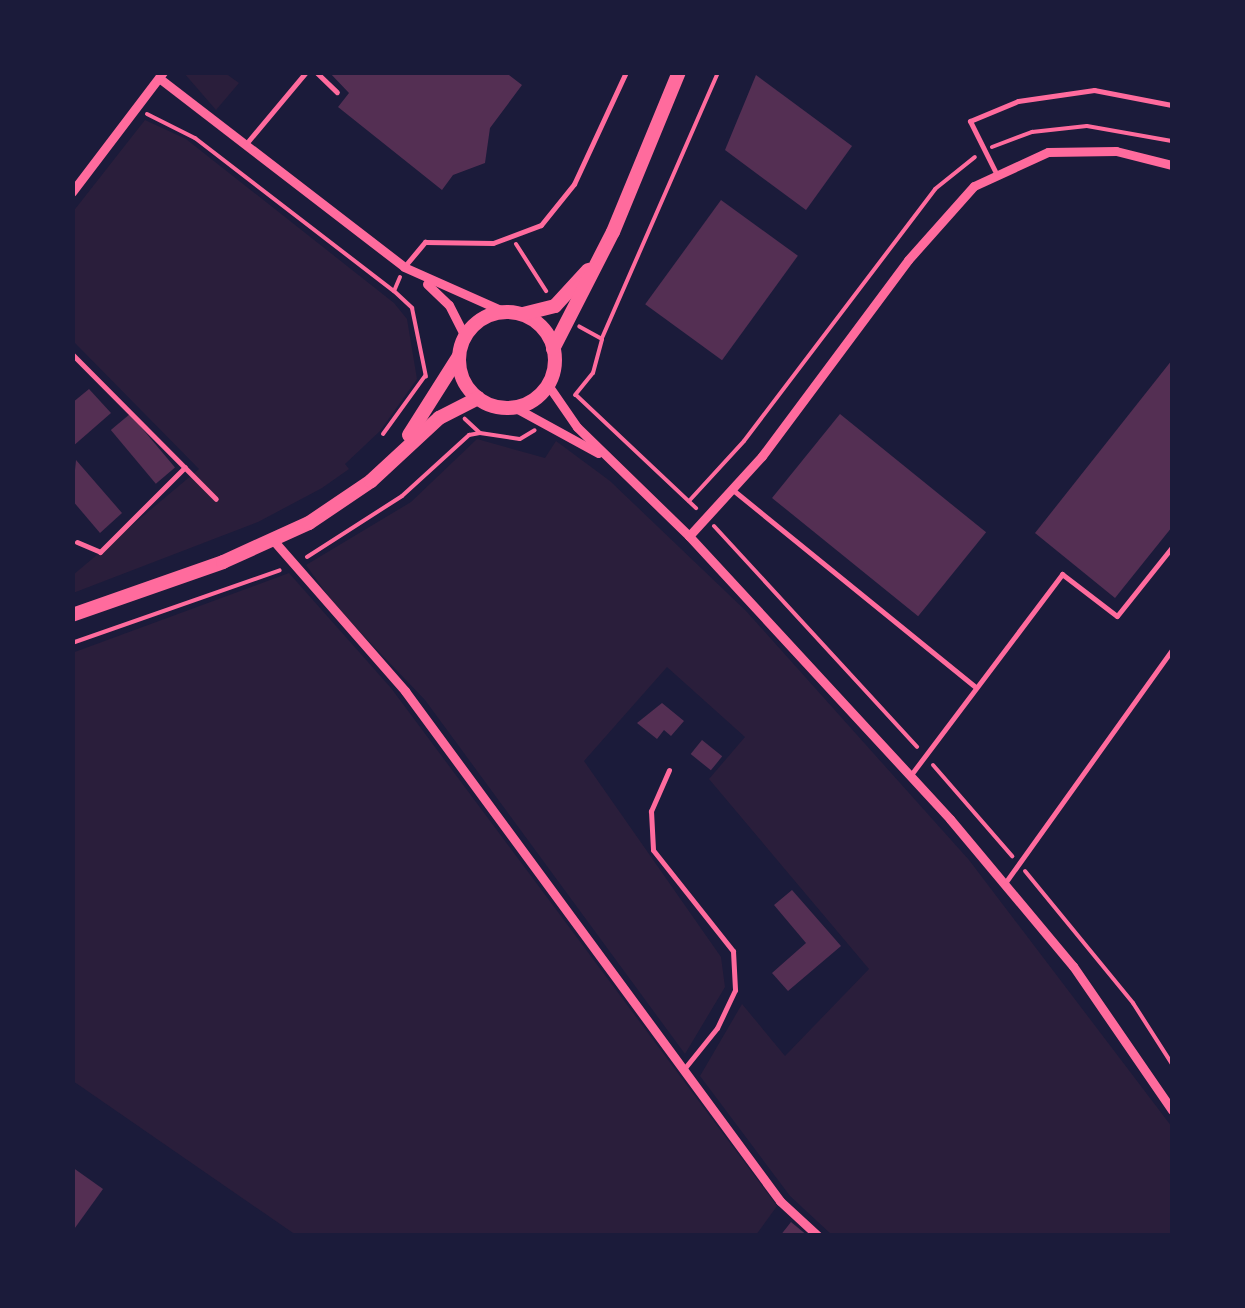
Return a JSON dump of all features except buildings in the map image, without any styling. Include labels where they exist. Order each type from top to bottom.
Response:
[{"type":"main road","points":[[459,356],[463,379],[478,398],[514,407],[548,385],[553,349],[614,232],[679,72]]},
{"type":"main road","points":[[400,449],[459,356],[465,336],[482,318],[556,306],[614,232]]},
{"type":"main road","points":[[522,314],[542,328],[553,349]]},
{"type":"main road","points":[[72,615],[273,540],[340,503],[400,449],[478,398]]},
{"type":"street","points":[[72,192],[161,75],[245,145],[421,279],[449,306],[465,336]]},
{"type":"street","points":[[689,536],[734,490],[950,208],[995,170],[1048,152],[1080,149],[1172,165]]},
{"type":"street","points":[[421,279],[505,312]]},
{"type":"street","points":[[548,385],[604,456],[689,536],[1004,884],[1137,1050],[1172,1110]]},
{"type":"street","points":[[514,407],[604,456]]},
{"type":"street","points":[[273,540],[405,691],[780,1200],[818,1236]]},
{"type":"lane","points":[[245,145],[306,72]]},
{"type":"lane","points":[[316,72],[336,92]]},
{"type":"lane","points":[[404,267],[425,242],[493,243],[541,225],[574,184],[626,72]]},
{"type":"lane","points":[[995,170],[970,121],[1018,101],[1094,90],[1172,105]]},
{"type":"lane","points":[[72,354],[216,500]]},
{"type":"lane","points":[[77,542],[100,552],[186,467]]},
{"type":"lane","points":[[734,490],[976,688]]},
{"type":"lane","points":[[910,776],[1062,574],[1117,616],[1172,547]]},
{"type":"lane","points":[[1004,884],[1172,650]]},
{"type":"lane","points":[[669,770],[651,811],[653,850],[732,951],[735,990],[717,1028],[684,1070]]},
{"type":"path","points":[[602,339],[718,72]]},
{"type":"path","points":[[136,108],[195,138],[394,291]]},
{"type":"path","points":[[383,434],[425,376]]},
{"type":"path","points":[[576,395],[706,518],[925,756],[1133,1002],[1172,1064]]},
{"type":"shaded area","points":[[184,73],[225,73],[239,83],[216,110]]},
{"type":"shaded area","points":[[145,120],[186,139],[394,303],[407,319],[417,379],[380,431],[345,464],[349,469],[322,488],[258,522],[73,593],[73,575],[199,469],[73,341],[72,213]]},
{"type":"shaded area","points":[[477,439],[545,458],[556,441],[610,481],[746,611],[969,860],[1172,1127],[1172,1235],[832,1235],[790,1196],[700,1076],[742,1004],[785,1056],[869,969],[709,779],[745,737],[667,667],[584,761],[721,957],[725,987],[685,1054],[425,700],[336,607],[306,565],[411,502]]},
{"type":"shaded area","points":[[289,573],[391,688],[777,1206],[756,1235],[296,1235],[73,1081],[72,653]]}]
